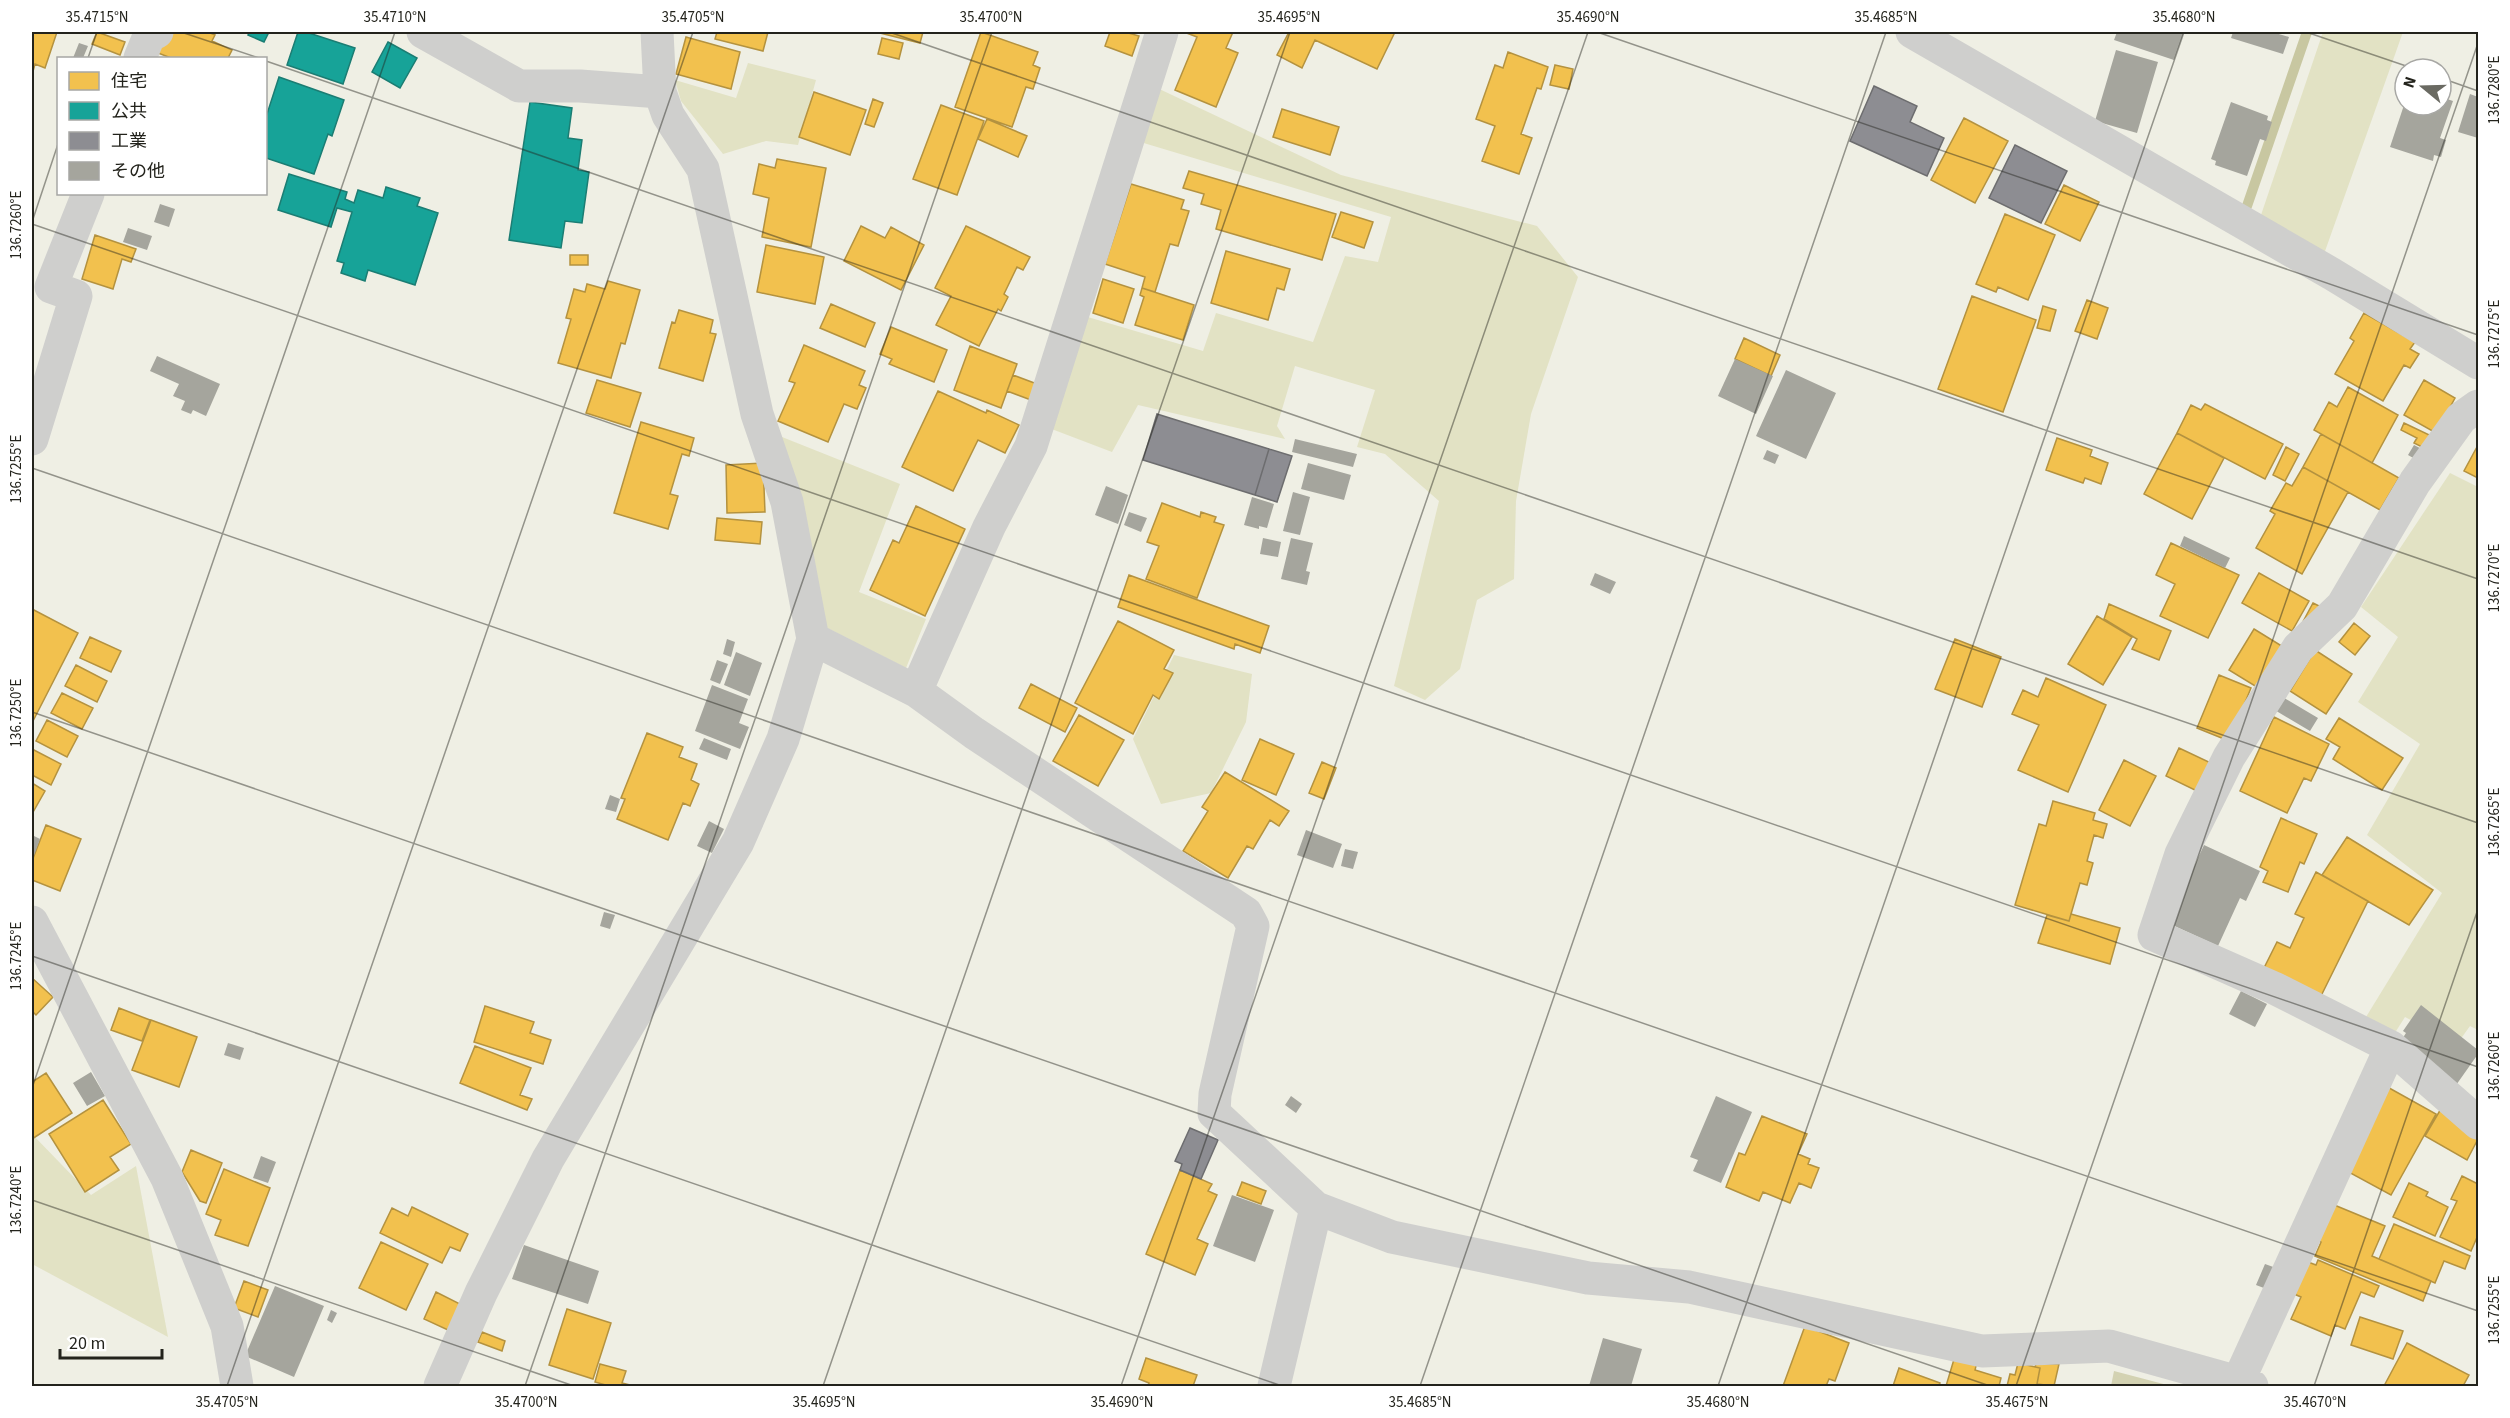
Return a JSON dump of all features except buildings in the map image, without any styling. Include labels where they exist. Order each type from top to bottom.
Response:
[{"type":"street","points":[[140,57],[149,36],[157,32]]},
{"type":"street","points":[[423,32],[519,86],[580,86],[660,92]]},
{"type":"street","points":[[440,1386],[481,1293],[548,1159],[738,842],[783,739],[813,639],[787,502],[757,414],[703,169],[668,115],[660,92],[657,32]]},
{"type":"street","points":[[916,691],[984,537],[1031,446],[1162,32]]},
{"type":"street","points":[[1912,32],[1960,43],[2478,363]]},
{"type":"street","points":[[32,439],[76,296],[51,287],[87,195]]},
{"type":"street","points":[[2478,406],[2461,418],[2415,482],[2342,606],[2298,648],[2229,757],[2181,854],[2154,935],[2274,988],[2391,1047],[2478,1123]]},
{"type":"street","points":[[813,639],[916,691],[974,733],[1246,913],[1253,926],[1215,1094],[1214,1113],[1317,1208],[1392,1237],[1588,1278],[1689,1287],[1982,1352],[2109,1346],[2245,1384],[2391,1047]]},
{"type":"street","points":[[32,922],[167,1178],[227,1326],[237,1386]]},
{"type":"street","points":[[1274,1386],[1317,1208]]},
{"type":"green space","points":[[2323,32],[2403,32],[2324,254],[2261,215]]},
{"type":"green space","points":[[748,63],[816,80],[798,145],[766,141],[723,154],[681,101],[675,80],[736,98]]},
{"type":"green space","points":[[1153,86],[1341,175],[1537,226],[1578,277],[1531,414],[1516,501],[1514,579],[1477,600],[1460,669],[1425,700],[1394,686],[1439,501],[1385,454],[1357,447],[1375,390],[1295,366],[1277,426],[1285,439],[1138,405],[1112,452],[1049,428],[1081,315],[1203,351],[1216,313],[1313,342],[1345,256],[1378,262],[1391,217],[1137,141]]},
{"type":"green space","points":[[777,435],[900,484],[859,592],[926,619],[906,668],[817,623]]},
{"type":"green space","points":[[2450,473],[2478,487],[2478,1030],[2470,1026],[2457,1044],[2405,1017],[2391,1039],[2366,1017],[2442,893],[2367,835],[2420,744],[2358,702],[2398,637],[2361,607]]},
{"type":"green space","points":[[1174,655],[1252,674],[1246,722],[1211,793],[1161,804],[1133,739]]},
{"type":"green space","points":[[32,1134],[91,1195],[136,1166],[168,1337],[32,1264]]},
{"type":"green space","points":[[2114,1371],[2171,1386],[2111,1386]]},
{"type":"waterway","points":[[2247,206],[2307,32]]}]
